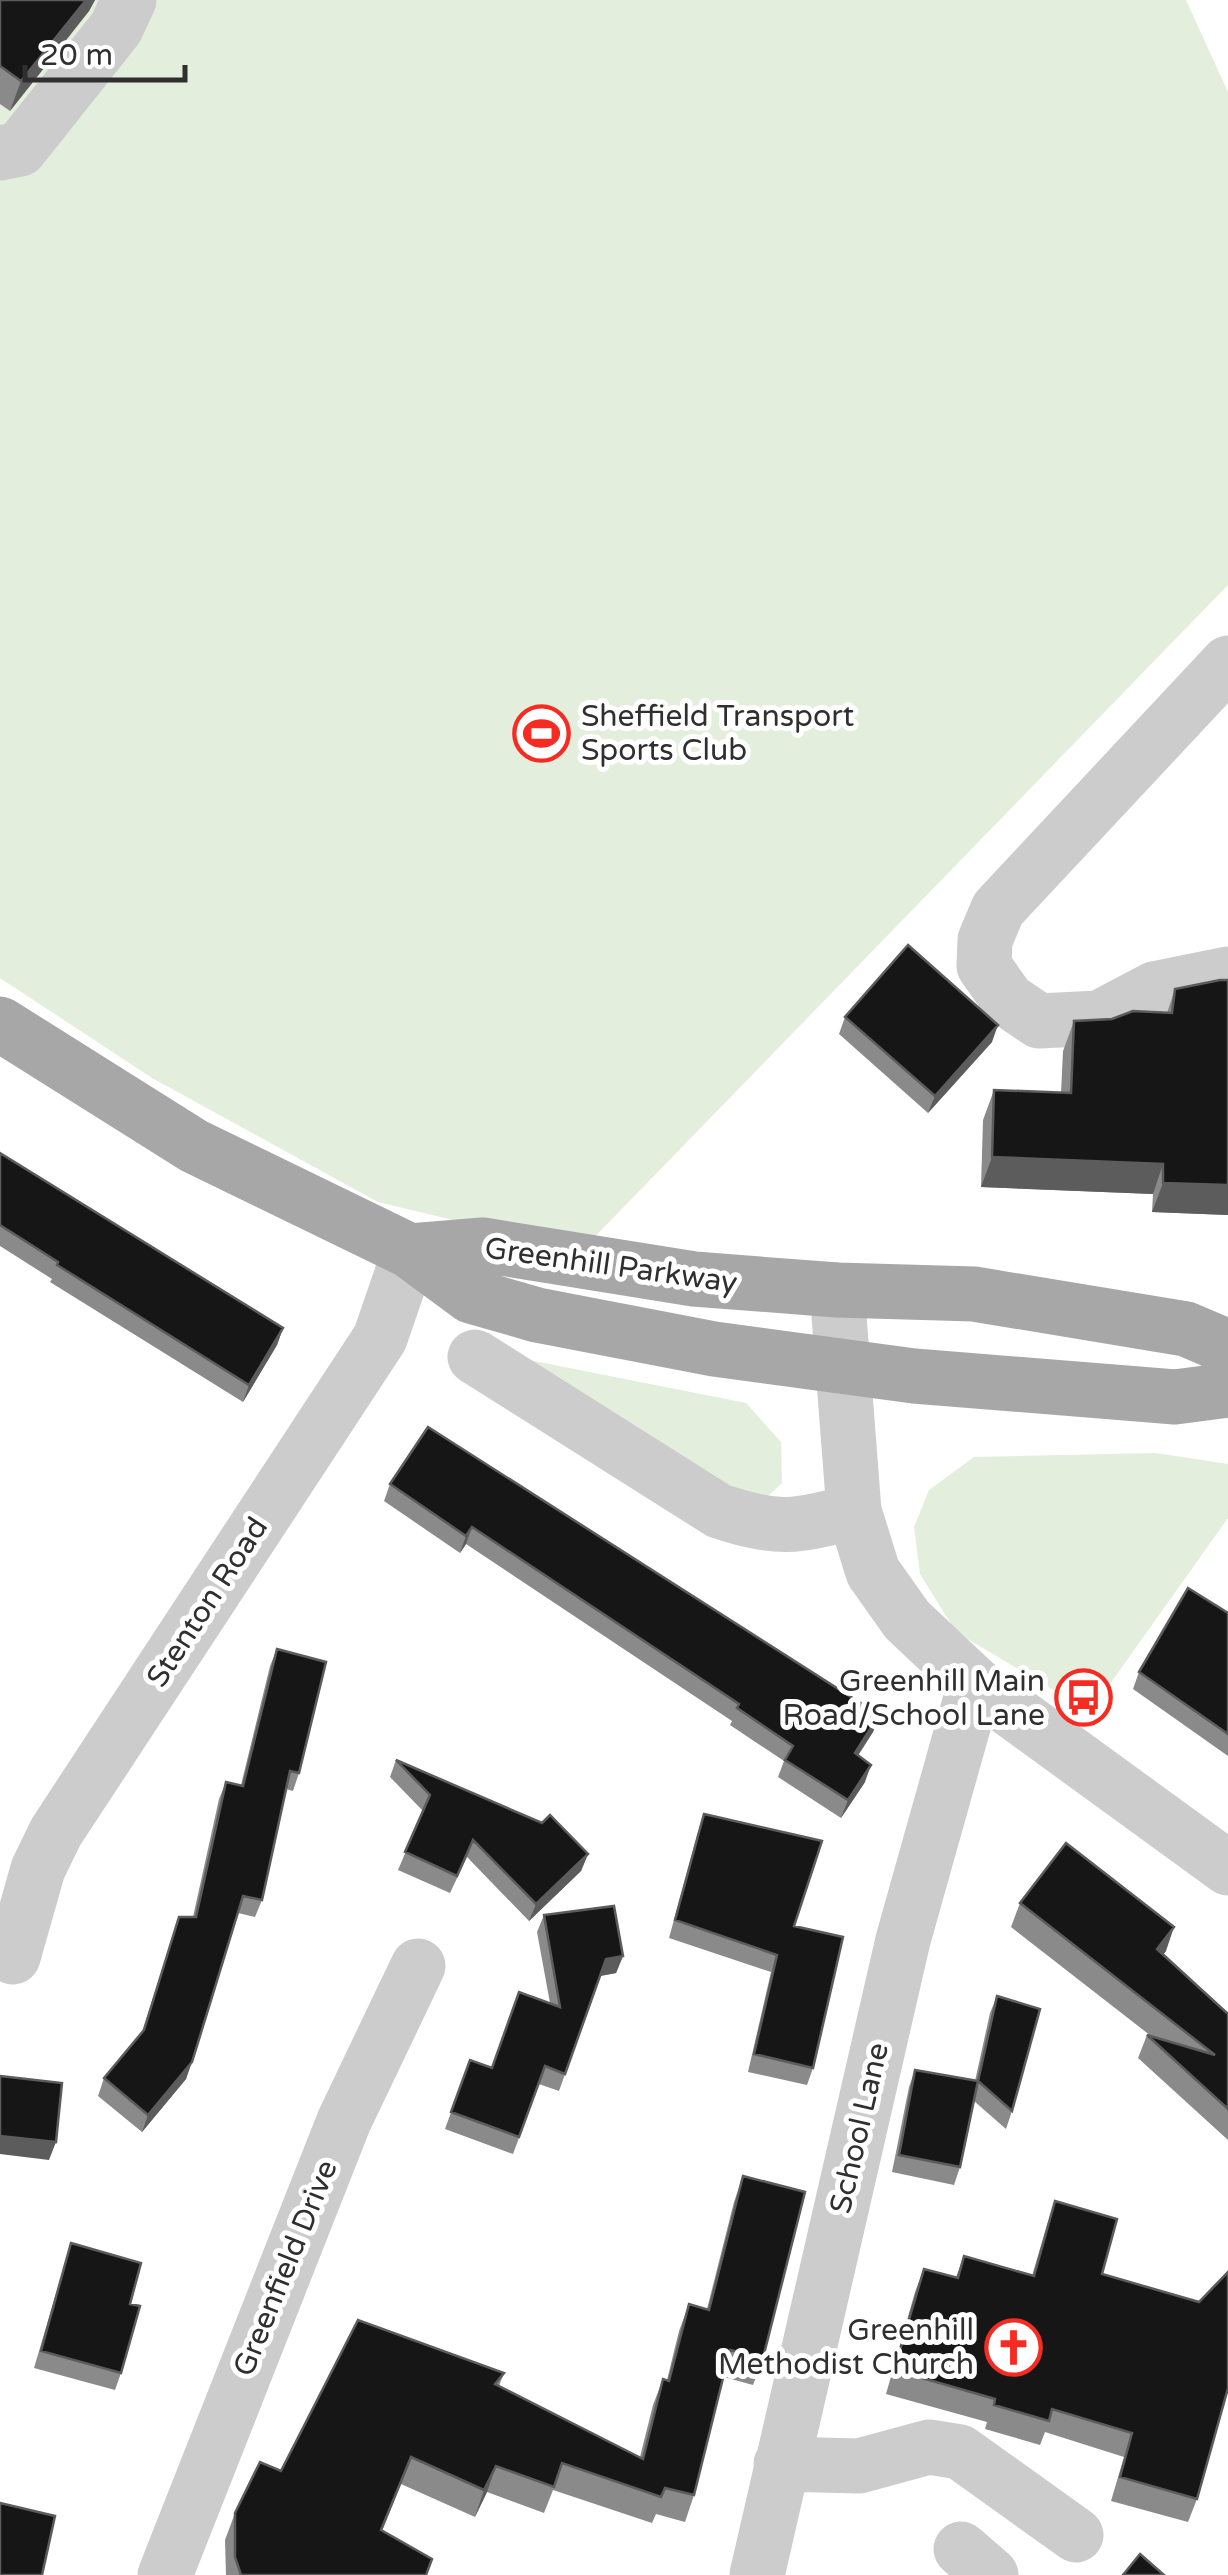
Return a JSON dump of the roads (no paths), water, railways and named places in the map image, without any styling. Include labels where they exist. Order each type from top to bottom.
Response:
[{"type":"main road","points":[[0,1024],[194,1146],[410,1251]]},
{"type":"main road","name":"Greenhill Parkway","points":[[410,1251],[483,1245],[694,1279],[837,1290],[974,1294],[1186,1330],[1228,1347]]},
{"type":"main road","name":"Greenhill Parkway","points":[[410,1251],[471,1296],[536,1315],[714,1349],[842,1367],[1175,1397],[1228,1390]]},
{"type":"street","points":[[0,153],[20,149],[116,28],[129,0]]},
{"type":"street","points":[[1228,663],[998,909],[984,940],[984,966],[1008,1000],[1039,1021],[1099,1018],[1154,989],[1228,974]]},
{"type":"street","name":"Stenton Road","points":[[13,1956],[38,1868],[56,1832],[380,1338],[410,1251]]},
{"type":"street","points":[[837,1290],[854,1511],[873,1572],[907,1620],[975,1684],[1228,1868]]},
{"type":"street","points":[[475,1357],[719,1511],[756,1523],[800,1527],[854,1511]]},
{"type":"street","name":"School Lane","points":[[756,2575],[904,1940],[975,1684]]},
{"type":"street","name":"Greenfield Drive","points":[[164,2575],[344,2120],[418,1966]]},
{"type":"street","points":[[780,2464],[859,2466],[929,2447],[960,2452],[1076,2535]]},
{"type":"place","name":"Sheffield Transport Sports Club","points":[[542,733]]},
{"type":"place","name":"Greenhill Main Road/School Lane","points":[[1084,1698]]},
{"type":"place","name":"Greenhill Methodist Church","points":[[1013,2347]]}]
